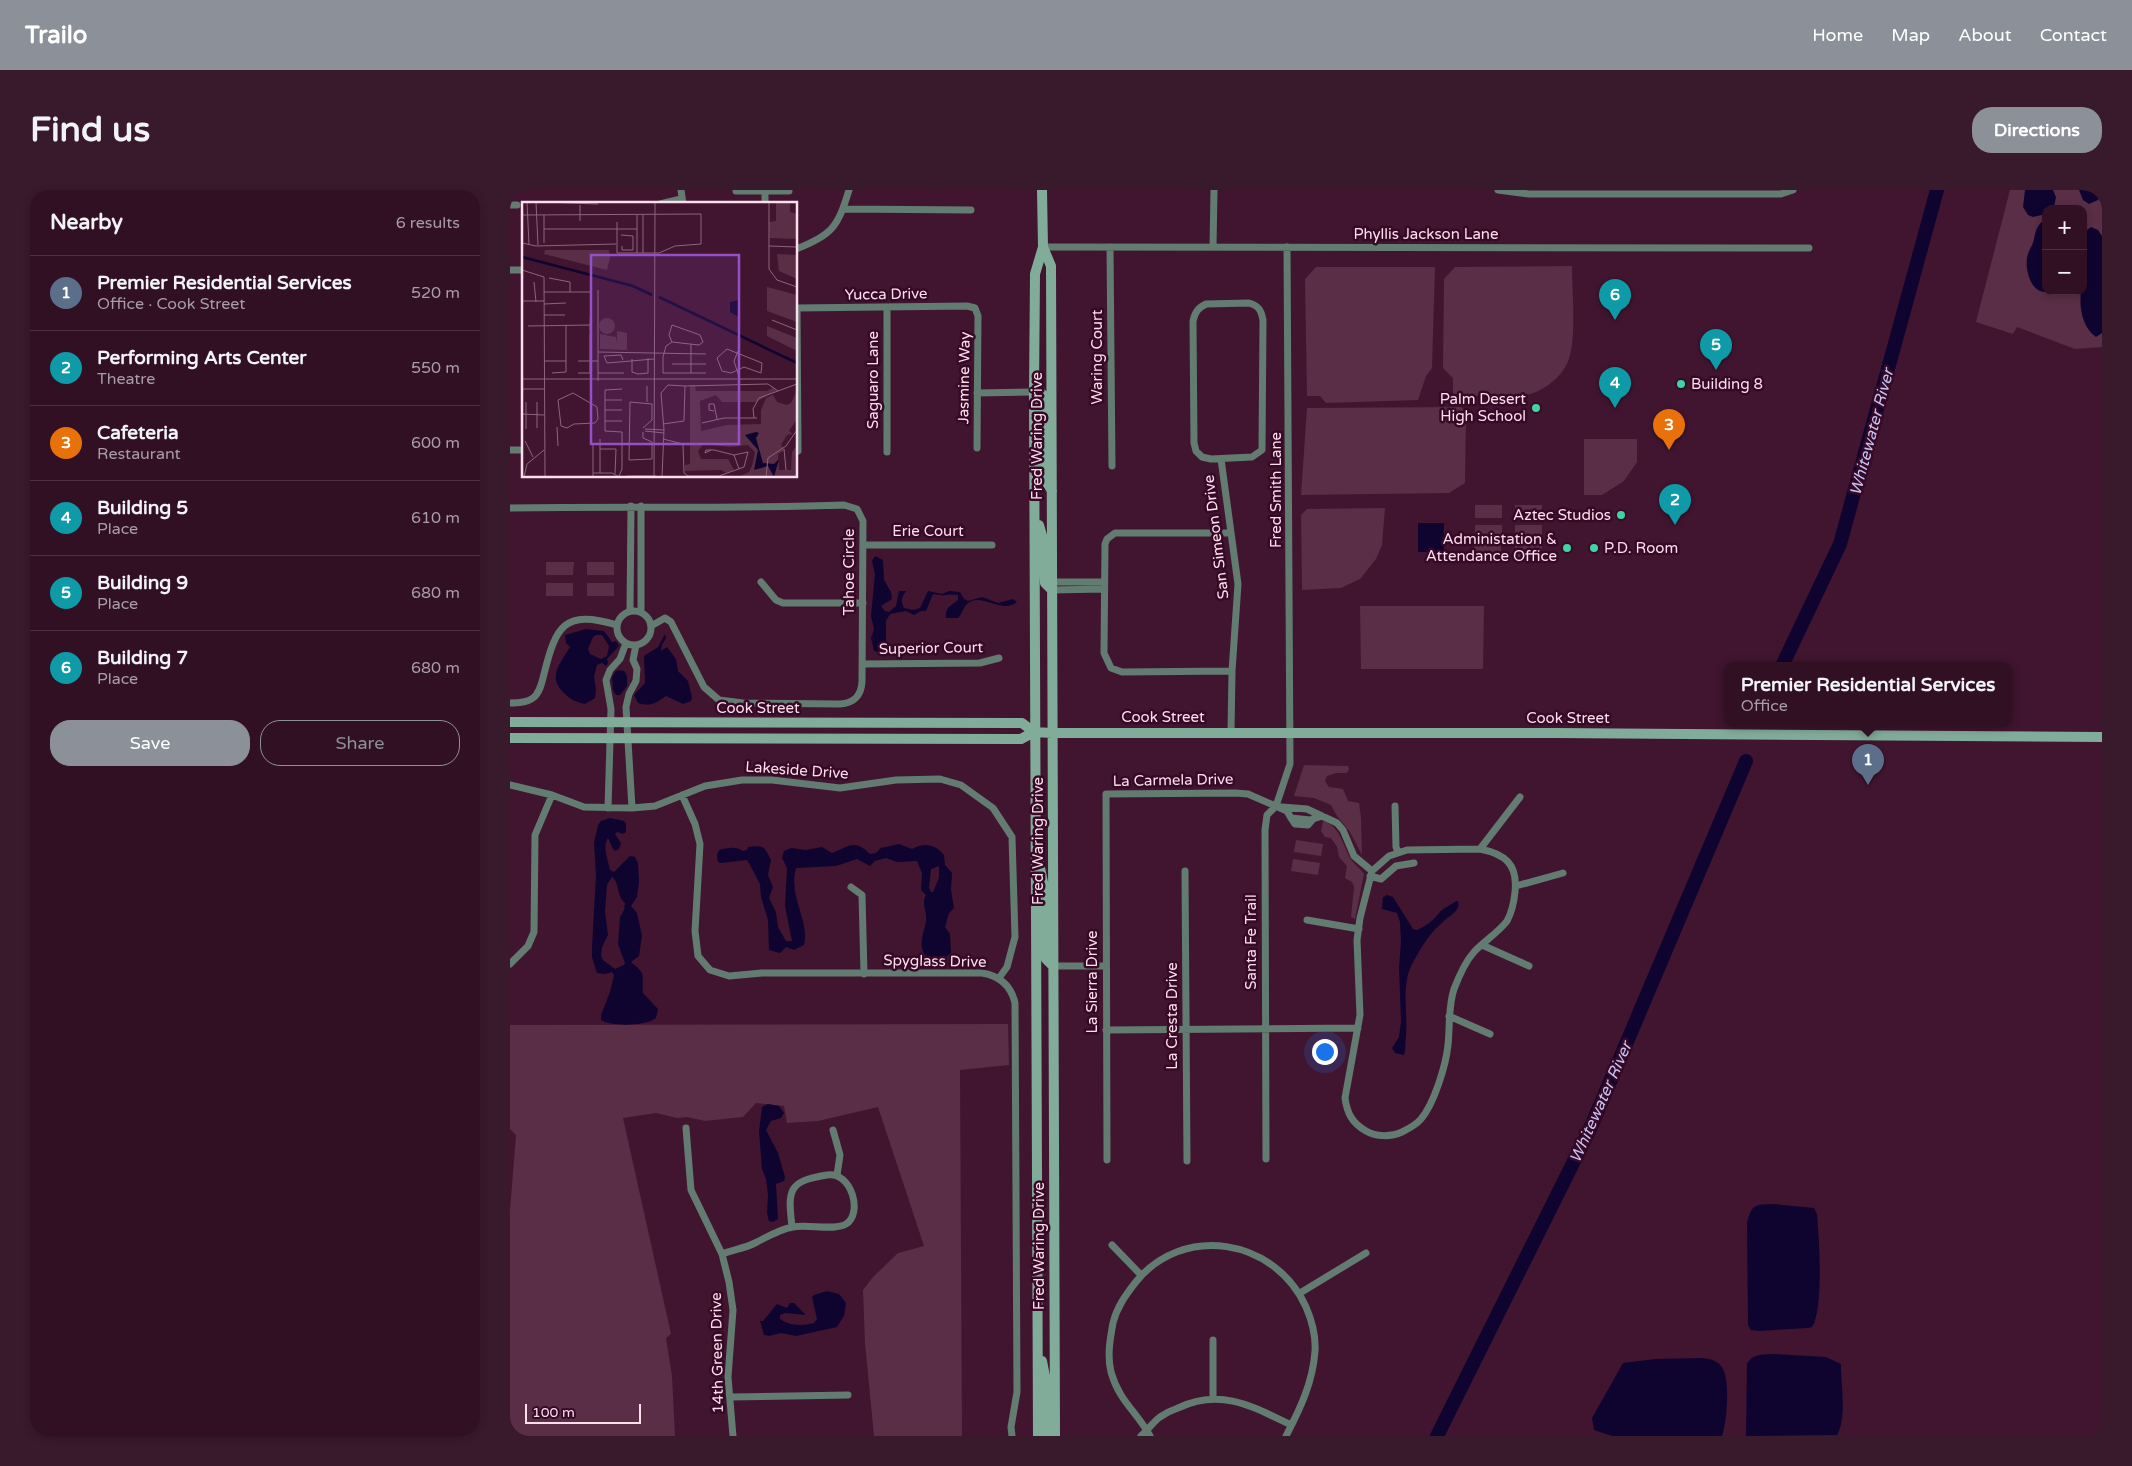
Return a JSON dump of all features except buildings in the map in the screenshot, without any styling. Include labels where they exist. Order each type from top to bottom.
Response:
[{"type":"main road","name":"Fred Waring Drive","points":[[1038,1436],[1034,392],[1035,274],[1043,247],[1042,190]]},
{"type":"main road","name":"Fred Waring Drive","points":[[1043,247],[1051,266],[1055,1436]]},
{"type":"main road","points":[[1034,392],[1041,393],[1044,396],[1044,478],[1052,492]]},
{"type":"main road","points":[[1035,512],[1043,538],[1045,583],[1048,589],[1052,586]]},
{"type":"main road","name":"Cook Street","points":[[510,722],[1022,723],[1034,732]]},
{"type":"main road","name":"Cook Street","points":[[510,738],[1021,739],[1034,732],[2102,737]]},
{"type":"main road","points":[[1035,842],[1045,892],[1046,959],[1053,966]]},
{"type":"main road","points":[[1038,1338],[1046,1382],[1047,1436]]},
{"type":"street","points":[[681,190],[682,201]]},
{"type":"street","points":[[798,248],[821,239],[837,224],[849,190]]},
{"type":"street","points":[[1213,247],[1214,190]]},
{"type":"street","points":[[1498,190],[1529,194],[1602,192],[1781,194],[1792,190]]},
{"type":"street","points":[[736,191],[789,191]]},
{"type":"street","points":[[843,210],[971,210]]},
{"type":"street","name":"Phyllis Jackson Lane","points":[[1043,247],[1809,248]]},
{"type":"street","name":"Waring Court","points":[[1110,247],[1112,466]]},
{"type":"street","name":"Fred Smith Lane","points":[[1287,247],[1291,732]]},
{"type":"street","points":[[1249,303],[1257,306],[1262,312],[1263,320],[1264,442],[1262,450],[1252,457],[1221,459],[1202,458],[1196,451],[1194,443],[1193,321],[1195,313],[1206,304],[1249,303]]},
{"type":"street","name":"Yucca Drive","points":[[798,308],[887,309],[968,306],[975,308]]},
{"type":"street","name":"Jasmine Way","points":[[975,308],[978,316],[977,448]]},
{"type":"street","name":"Saguaro Lane","points":[[887,309],[887,452]]},
{"type":"street","points":[[977,393],[1034,392]]},
{"type":"street","name":"San Simeon Drive","points":[[1221,459],[1238,584],[1232,671],[1231,732]]},
{"type":"street","name":"Tahoe Circle","points":[[510,508],[631,506],[754,508],[850,505],[857,509],[862,516],[864,545],[863,664],[860,693],[854,700],[846,704],[743,703],[719,700],[704,687],[671,622],[665,618],[651,626]]},
{"type":"street","points":[[630,611],[631,506]]},
{"type":"street","points":[[641,506],[641,612]]},
{"type":"street","points":[[1231,532],[1115,533],[1107,538],[1105,544],[1103,586],[1104,653],[1111,668],[1122,672],[1232,671]]},
{"type":"street","name":"Erie Court","points":[[864,545],[992,545]]},
{"type":"street","points":[[761,582],[776,600],[783,603],[863,603]]},
{"type":"street","points":[[1052,586],[1103,586]]},
{"type":"street","points":[[630,611],[641,612],[649,618],[651,626],[648,638],[636,645],[626,643],[618,634],[617,625],[622,616],[630,611]]},
{"type":"street","points":[[510,703],[527,701],[536,694],[551,647],[564,625],[583,618],[601,620],[617,625]]},
{"type":"street","points":[[608,808],[612,709],[606,680],[610,670],[620,659],[626,643]]},
{"type":"street","points":[[632,808],[626,722],[628,694],[636,681],[637,669],[633,660],[636,645]]},
{"type":"street","name":"Superior Court","points":[[863,664],[980,663],[999,658]]},
{"type":"street","name":"Santa Fe Trail","points":[[1266,1159],[1265,830],[1267,815],[1276,806],[1290,764],[1291,732]]},
{"type":"street","name":"Lakeside Drive","points":[[510,785],[552,794],[584,807],[608,808],[655,806],[704,786],[742,780],[772,780],[840,788],[896,780],[940,779],[961,785],[993,808],[1012,837],[1015,937],[1007,967],[999,978]]},
{"type":"street","name":"La Carmela Drive","points":[[1106,803],[1106,794],[1115,793],[1235,792],[1248,794],[1287,811],[1291,818],[1313,819],[1322,816]]},
{"type":"street","points":[[510,964],[528,946],[534,932],[535,835],[552,794]]},
{"type":"street","name":"Spyglass Drive","points":[[682,795],[699,839],[695,931],[698,956],[710,970],[729,976],[762,973],[982,972],[999,978],[1008,985],[1015,1003],[1017,1392],[1011,1427],[1012,1436]]},
{"type":"street","points":[[1480,849],[1520,797]]},
{"type":"street","name":"La Sierra Drive","points":[[1106,803],[1107,1160]]},
{"type":"street","name":"La Carmela Drive","points":[[1276,806],[1288,809],[1307,809],[1337,823],[1343,830],[1354,856],[1371,874]]},
{"type":"street","points":[[1395,806],[1396,847],[1398,852]]},
{"type":"street","points":[[1480,849],[1494,852],[1506,859],[1514,870],[1516,886],[1514,905],[1508,919],[1474,952],[1462,972],[1454,991],[1447,1055],[1426,1111],[1420,1121],[1397,1134],[1370,1134],[1359,1127],[1346,1110],[1345,1098],[1346,1081],[1360,1015],[1358,975],[1359,929],[1371,874],[1380,862],[1398,852],[1407,850],[1480,849]]},
{"type":"street","points":[[1371,874],[1381,879],[1394,867],[1414,863]]},
{"type":"street","name":"La Cresta Drive","points":[[1185,872],[1187,1161]]},
{"type":"street","points":[[1516,886],[1564,873]]},
{"type":"street","points":[[851,887],[862,895],[864,974]]},
{"type":"street","points":[[1307,920],[1359,929]]},
{"type":"street","points":[[1482,945],[1529,966]]},
{"type":"street","points":[[1053,966],[1106,966]]},
{"type":"street","points":[[1450,1016],[1490,1034]]},
{"type":"street","points":[[1106,1030],[1358,1028]]},
{"type":"street","name":"14th Green Drive","points":[[686,1128],[691,1190],[722,1254],[729,1282],[733,1310],[728,1377],[734,1436]]},
{"type":"street","points":[[833,1130],[840,1155],[837,1175]]},
{"type":"street","points":[[722,1254],[747,1246],[764,1237],[792,1227],[844,1226],[850,1221],[854,1213],[854,1204],[846,1181],[837,1175],[822,1176],[802,1182],[793,1188],[789,1198],[792,1227]]},
{"type":"street","points":[[1112,1245],[1141,1275]]},
{"type":"street","points":[[1286,1436],[1292,1425],[1309,1387],[1316,1348],[1312,1320],[1300,1293],[1269,1263],[1233,1247],[1202,1245],[1174,1252],[1161,1259],[1141,1275],[1119,1305],[1112,1327],[1110,1358],[1111,1371],[1123,1401],[1146,1434],[1160,1417],[1169,1412],[1186,1404],[1213,1398],[1241,1402],[1292,1425]]},
{"type":"street","points":[[1300,1293],[1366,1253]]},
{"type":"street","points":[[1213,1340],[1213,1398]]},
{"type":"street","points":[[730,1396],[848,1395]]},
{"type":"shaded area","points":[[2010,190],[2102,190],[2102,347],[2075,349],[2017,327],[2013,334],[1976,322]]},
{"type":"shaded area","points":[[2025,190],[2053,190],[2056,197],[2054,205],[2042,205],[2042,215],[2033,217],[2028,215],[2023,207]]},
{"type":"shaded area","points":[[2079,190],[2102,191],[2098,200],[2089,204],[2083,200]]},
{"type":"shaded area","points":[[2041,223],[2042,291],[2034,287],[2027,269],[2028,255],[2037,227]]},
{"type":"shaded area","points":[[2091,227],[2098,230],[2102,236],[2102,333],[2096,337],[2087,328],[2082,316],[2081,295],[2087,295],[2087,230]]},
{"type":"shaded area","points":[[1572,266],[1572,346],[1568,362],[1560,374],[1550,384],[1530,394],[1502,397],[1453,395],[1453,378],[1443,368],[1444,279],[1455,267]]},
{"type":"shaded area","points":[[1316,267],[1435,267],[1432,368],[1426,376],[1418,400],[1326,403],[1320,396],[1307,396],[1305,279]]},
{"type":"shaded area","points":[[1461,407],[1466,412],[1465,483],[1449,493],[1301,495],[1307,408]]},
{"type":"shaded area","points":[[1584,439],[1637,439],[1637,462],[1624,481],[1602,495],[1584,495]]},
{"type":"shaded area","points":[[1475,505],[1502,505],[1502,518],[1475,518]]},
{"type":"shaded area","points":[[1515,505],[1542,505],[1542,518],[1515,518]]},
{"type":"shaded area","points":[[1385,508],[1382,545],[1376,559],[1360,579],[1341,588],[1302,590],[1301,515],[1307,509]]},
{"type":"shaded area","points":[[1418,523],[1444,523],[1444,552],[1418,552]]},
{"type":"shaded area","points":[[1475,525],[1502,525],[1502,538],[1475,538]]},
{"type":"shaded area","points":[[1515,525],[1542,525],[1542,538],[1515,538]]},
{"type":"shaded area","points":[[1474,545],[1501,545],[1501,558],[1474,558]]},
{"type":"shaded area","points":[[1515,545],[1542,545],[1542,558],[1515,558]]},
{"type":"shaded area","points":[[875,556],[883,560],[884,580],[891,592],[892,599],[881,606],[885,611],[889,612],[896,606],[899,591],[906,591],[902,599],[904,608],[914,610],[920,608],[928,591],[942,594],[949,591],[960,592],[964,599],[968,601],[982,597],[998,603],[1013,599],[1017,602],[1005,606],[985,601],[972,601],[967,604],[958,618],[946,618],[948,609],[958,600],[958,595],[933,594],[926,611],[921,611],[914,615],[906,611],[890,614],[886,621],[886,650],[884,653],[874,651],[871,638],[874,629],[871,616],[875,574],[872,561]]},
{"type":"shaded area","points":[[546,562],[574,562],[573,575],[546,575]]},
{"type":"shaded area","points":[[587,562],[614,562],[614,575],[587,575]]},
{"type":"shaded area","points":[[546,583],[573,583],[573,596],[546,596]]},
{"type":"shaded area","points":[[587,583],[614,583],[614,596],[587,596]]},
{"type":"shaded area","points":[[1360,606],[1484,606],[1483,669],[1361,669]]},
{"type":"shaded area","points":[[586,629],[604,631],[612,642],[616,641],[619,646],[607,659],[608,663],[606,666],[602,663],[597,665],[594,676],[595,698],[585,704],[569,697],[556,681],[559,665],[570,647],[566,643],[565,635]],"holes":[[[602,635],[609,646],[607,656],[601,659],[590,654],[588,649],[593,637]]]},
{"type":"shaded area","points":[[665,634],[666,638],[661,651],[667,647],[676,659],[678,671],[688,681],[692,697],[691,701],[683,704],[666,696],[653,704],[638,703],[634,695],[645,683],[644,656],[658,647]]},
{"type":"shaded area","points":[[619,670],[624,671],[627,676],[627,686],[620,695],[616,695],[613,690],[612,677]]},
{"type":"shaded area","points":[[1304,765],[1348,766],[1347,773],[1336,773],[1327,776],[1325,781],[1329,787],[1343,789],[1348,801],[1359,803],[1362,855],[1350,832],[1331,805],[1314,798],[1294,796]]},
{"type":"shaded area","points":[[610,818],[624,821],[626,824],[626,832],[623,834],[617,832],[615,834],[621,843],[619,849],[615,851],[613,849],[608,838],[606,842],[606,854],[610,870],[614,872],[630,856],[635,857],[638,863],[639,882],[637,897],[631,906],[637,913],[642,936],[639,956],[631,962],[642,973],[643,993],[658,1009],[656,1018],[645,1023],[620,1025],[601,1020],[614,975],[612,972],[605,974],[597,973],[592,957],[596,875],[594,843],[598,825],[601,821]],"holes":[[[612,877],[620,897],[625,903],[620,917],[618,944],[625,963],[615,969],[603,960],[601,956],[602,947],[608,935],[605,911],[607,885]]]},
{"type":"shaded area","points":[[1323,821],[1338,833],[1349,856],[1364,874],[1355,919],[1351,917],[1354,887],[1352,882],[1345,878],[1347,866],[1339,857],[1337,847],[1331,838],[1325,837],[1321,831]]},
{"type":"shaded area","points":[[1296,840],[1323,844],[1321,856],[1294,852]]},
{"type":"shaded area","points":[[899,844],[912,849],[921,845],[929,845],[937,848],[944,855],[945,865],[952,873],[951,890],[954,908],[949,913],[945,927],[950,934],[951,953],[943,959],[929,959],[922,950],[926,920],[924,901],[926,895],[921,890],[922,873],[917,861],[897,862],[886,858],[875,861],[870,866],[857,859],[836,866],[796,868],[795,889],[804,927],[804,945],[794,950],[786,947],[780,953],[769,950],[768,920],[761,897],[760,884],[749,863],[747,860],[721,863],[718,862],[717,855],[719,850],[729,848],[737,848],[743,851],[747,850],[748,847],[757,846],[765,849],[771,860],[768,875],[773,887],[769,898],[776,912],[778,927],[786,941],[792,941],[785,906],[787,868],[782,858],[784,851],[791,848],[806,850],[822,847],[832,853],[847,846],[855,845],[860,846],[870,854],[876,853],[881,848]],"holes":[[[939,866],[939,878],[933,892],[931,892],[929,888],[931,869]]]},
{"type":"shaded area","points":[[1293,859],[1320,863],[1318,875],[1291,871]]},
{"type":"shaded area","points":[[1387,895],[1393,897],[1413,929],[1417,930],[1429,923],[1456,901],[1459,904],[1458,908],[1430,936],[1415,958],[1409,972],[1406,990],[1404,1055],[1395,1053],[1392,1048],[1399,1037],[1401,1021],[1399,967],[1401,942],[1400,922],[1397,913],[1382,909],[1383,897]]},
{"type":"shaded area","points":[[1008,1024],[1009,1065],[960,1070],[962,1436],[874,1436],[865,1343],[863,1290],[873,1277],[898,1253],[924,1246],[878,1107],[818,1121],[787,1123],[784,1106],[756,1103],[743,1117],[705,1121],[687,1117],[677,1118],[656,1113],[623,1118],[671,1334],[666,1338],[672,1376],[675,1436],[510,1436],[510,1210],[516,1135],[510,1129],[510,1025]]},
{"type":"shaded area","points":[[768,1104],[779,1106],[784,1113],[781,1118],[771,1121],[766,1130],[778,1153],[785,1177],[784,1181],[776,1184],[778,1219],[773,1222],[769,1221],[767,1213],[768,1195],[766,1179],[762,1169],[759,1131],[762,1107]]},
{"type":"shaded area","points":[[1774,1204],[1814,1208],[1817,1214],[1819,1289],[1816,1318],[1812,1327],[1759,1331],[1751,1330],[1748,1325],[1747,1223],[1755,1206]]},
{"type":"shaded area","points":[[827,1291],[839,1294],[846,1303],[844,1316],[837,1327],[796,1336],[781,1333],[769,1336],[764,1335],[760,1321],[763,1321],[777,1304],[787,1308],[790,1303],[794,1303],[806,1315],[785,1313],[780,1315],[780,1319],[796,1325],[814,1323],[817,1319],[812,1297]]},
{"type":"shaded area","points":[[1774,1354],[1826,1357],[1841,1364],[1843,1411],[1837,1435],[1746,1436],[1747,1364],[1755,1356]]},
{"type":"shaded area","points":[[1703,1358],[1717,1362],[1725,1375],[1727,1402],[1722,1436],[1612,1436],[1594,1430],[1592,1418],[1623,1363],[1656,1359]]},
{"type":"waterway","name":"Whitewater River","points":[[1784,662],[1840,544],[1937,190]]},
{"type":"waterway","name":"Whitewater River","points":[[1437,1436],[1590,1129],[1746,761]]},
{"type":"place","name":"Building 7","points":[[1615,320]]},
{"type":"place","name":"Building 9","points":[[1716,370]]},
{"type":"place","name":"Building 8","points":[[1681,384]]},
{"type":"place","name":"Palm Desert High School","points":[[1536,408]]},
{"type":"place","name":"Building 5","points":[[1615,408]]},
{"type":"place","name":"Cafeteria","points":[[1669,450]]},
{"type":"place","name":"Aztec Studios","points":[[1621,515]]},
{"type":"place","name":"Performing Arts Center","points":[[1675,525]]},
{"type":"place","name":"Administation & Attendance Office","points":[[1567,548]]},
{"type":"place","name":"P.D. Room","points":[[1594,548]]},
{"type":"place","name":"Premier Residential Services","points":[[1868,785]]}]
